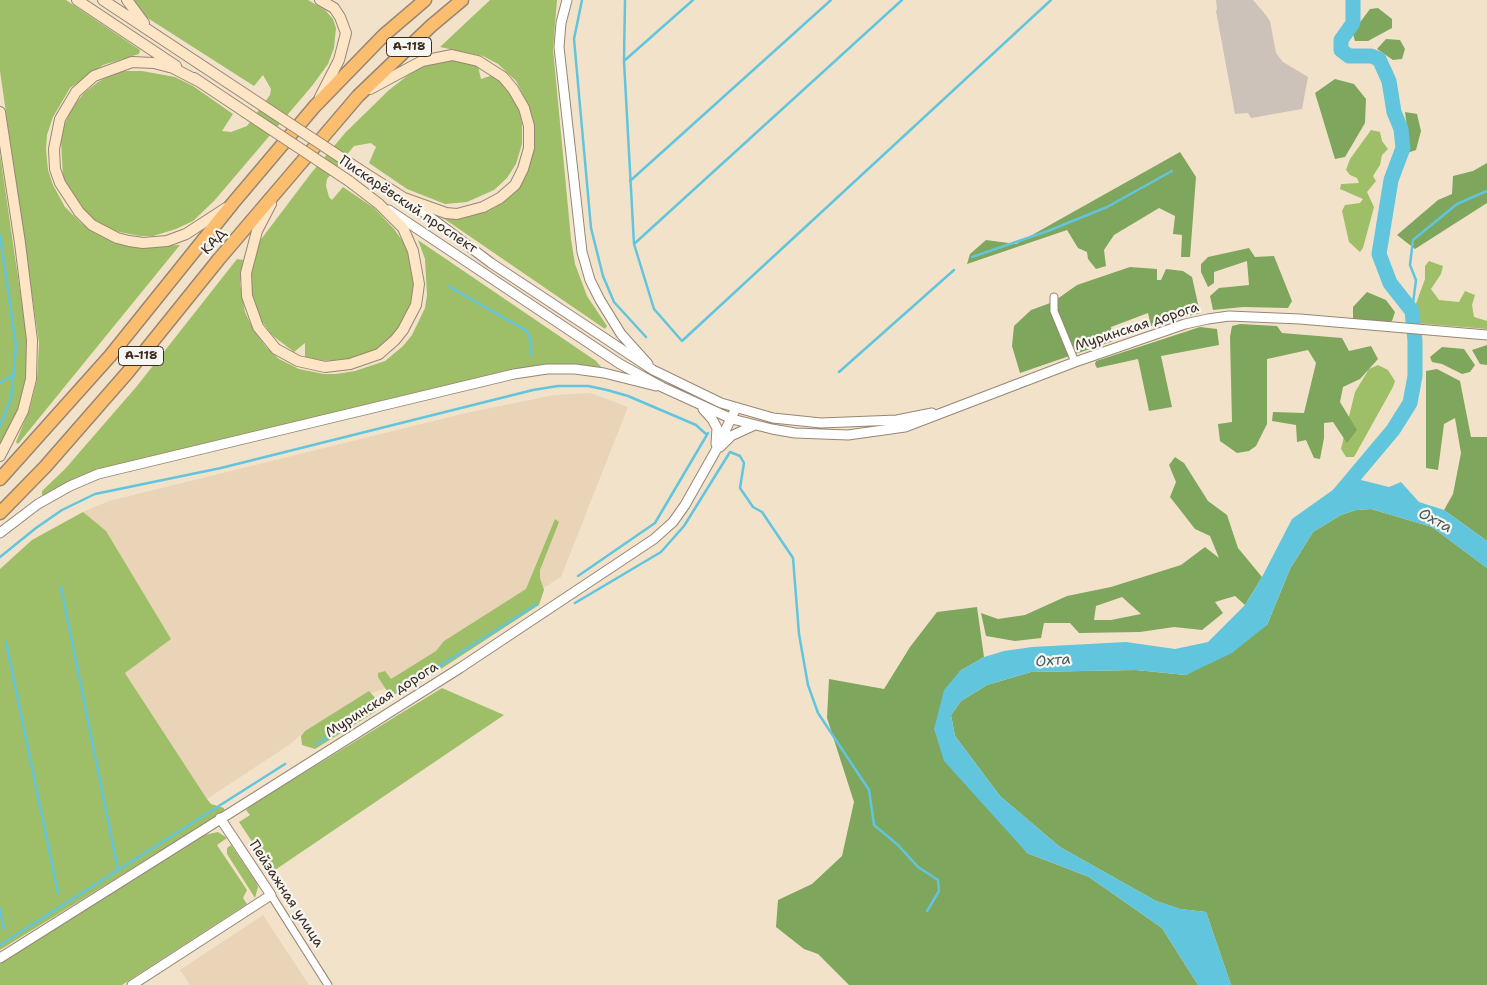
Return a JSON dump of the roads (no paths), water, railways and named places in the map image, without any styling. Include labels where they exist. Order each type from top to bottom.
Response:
[{"type":"highway","name":"КАД","points":[[0,479],[110,356],[233,203],[315,106],[384,35],[425,0]]},
{"type":"highway","name":"КАД","points":[[0,513],[45,467],[128,372],[219,259],[358,96],[431,26],[462,0]]},
{"type":"main road","name":"Пискарёвский проспект","points":[[77,0],[379,204]]},
{"type":"main road","name":"Пискарёвский проспект","points":[[103,0],[404,198]]},
{"type":"main road","points":[[127,0],[131,8],[154,35]]},
{"type":"main road","points":[[315,106],[340,60],[346,33],[340,17],[334,8],[320,0]]},
{"type":"main road","points":[[358,96],[422,61],[452,56],[478,61],[489,67],[513,89],[524,108],[529,126],[529,148],[525,162],[514,185],[500,198],[471,212],[457,214],[446,213],[404,198]]},
{"type":"main road","points":[[198,81],[173,68],[154,63],[132,62],[94,76],[76,92],[60,119],[54,149],[55,169],[60,183],[79,212],[92,225],[117,238],[129,241],[143,243],[167,241],[186,234],[233,203]]},
{"type":"main road","points":[[0,112],[20,243],[32,340],[31,379],[23,411],[16,428],[0,456]]},
{"type":"main road","points":[[276,194],[257,231],[252,248],[246,273],[247,296],[258,327],[276,349],[298,361],[317,366],[350,364],[379,354],[388,348],[403,330],[416,305],[418,272],[413,251],[403,228],[379,204]]},
{"type":"street","points":[[567,0],[561,23],[559,47],[582,252],[590,280],[600,300],[621,334],[653,370]]},
{"type":"street","name":"Пискарёвский проспект","points":[[404,198],[491,263],[653,370],[692,390],[736,408]]},
{"type":"street","name":"Пискарёвский проспект","points":[[379,204],[620,364],[699,406],[732,419]]},
{"type":"street","points":[[1054,297],[1054,311],[1074,362]]},
{"type":"street","name":"Муринская дорога","points":[[732,419],[810,434],[855,434],[905,427],[1074,362],[1185,324],[1229,316],[1300,319],[1487,335]]},
{"type":"street","points":[[0,533],[38,504],[70,486],[98,474],[514,374],[547,369],[575,369],[604,373],[662,387]]},
{"type":"street","points":[[699,406],[712,419],[717,428],[715,452]]},
{"type":"street","name":"Муринская дорога","points":[[0,958],[460,668],[654,539],[673,522],[682,510],[715,452],[736,408],[773,418],[821,423],[896,420],[944,411]]},
{"type":"street","points":[[715,452],[731,436],[756,425]]},
{"type":"street","name":"Пейзажная улица","points":[[220,818],[271,894],[328,985]]},
{"type":"street","points":[[132,985],[271,894]]},
{"type":"water","name":"Охта","points":[[1361,480],[1389,487],[1401,482],[1419,502],[1444,510],[1487,541],[1487,568],[1432,527],[1371,509],[1356,510],[1341,515],[1313,532],[1290,569],[1267,625],[1232,653],[1186,675],[1136,670],[1031,672],[987,685],[961,701],[951,715],[955,736],[1000,796],[1060,847],[1156,901],[1181,909],[1206,912],[1231,985],[1198,985],[1162,928],[1089,877],[1027,853],[944,761],[934,729],[944,690],[960,671],[984,657],[1004,651],[1032,647],[1126,642],[1175,649],[1208,642],[1245,605],[1292,519],[1337,487]]},
{"type":"waterway","points":[[582,0],[574,39],[591,228],[603,276],[614,302],[646,337]]},
{"type":"waterway","points":[[625,0],[624,61],[634,244],[654,309],[682,341],[1051,0]]},
{"type":"waterway","points":[[624,61],[693,0]]},
{"type":"waterway","points":[[630,181],[831,0]]},
{"type":"waterway","points":[[634,244],[902,0]]},
{"type":"waterway","points":[[1335,499],[1393,430],[1410,403],[1415,376],[1415,341],[1412,311],[1390,283],[1379,254],[1391,180],[1403,148],[1401,129],[1394,112],[1389,81],[1379,59],[1371,56],[1349,56],[1341,50],[1341,40],[1353,23],[1353,0]]},
{"type":"waterway","points":[[972,257],[1048,231],[1107,207],[1172,171]]},
{"type":"waterway","points":[[1412,311],[1416,280],[1410,265],[1413,240],[1457,204],[1487,191]]},
{"type":"waterway","points":[[0,235],[16,346],[11,399],[0,426]]},
{"type":"waterway","points":[[839,372],[954,270]]},
{"type":"waterway","points":[[448,286],[527,331],[531,342],[531,355]]},
{"type":"waterway","points":[[0,383],[13,375]]},
{"type":"waterway","points":[[0,557],[62,510],[95,494],[221,468],[533,390],[558,386],[588,386],[607,390],[628,396],[696,425],[707,435]]},
{"type":"waterway","points":[[578,576],[655,523],[708,433]]},
{"type":"waterway","points":[[575,603],[661,552],[684,526],[730,452],[740,456],[744,463],[740,488],[753,507],[762,512],[793,558],[799,634],[808,685],[818,713],[869,790],[874,825],[898,845],[918,867],[938,880],[939,891],[927,911]]},
{"type":"waterway","points":[[61,587],[118,870]]},
{"type":"waterway","points":[[397,693],[537,604]]},
{"type":"waterway","points":[[6,642],[58,893]]},
{"type":"waterway","points":[[317,744],[370,710]]},
{"type":"waterway","points":[[0,945],[285,764]]},
{"type":"waterway","points":[[0,909],[4,929]]}]
